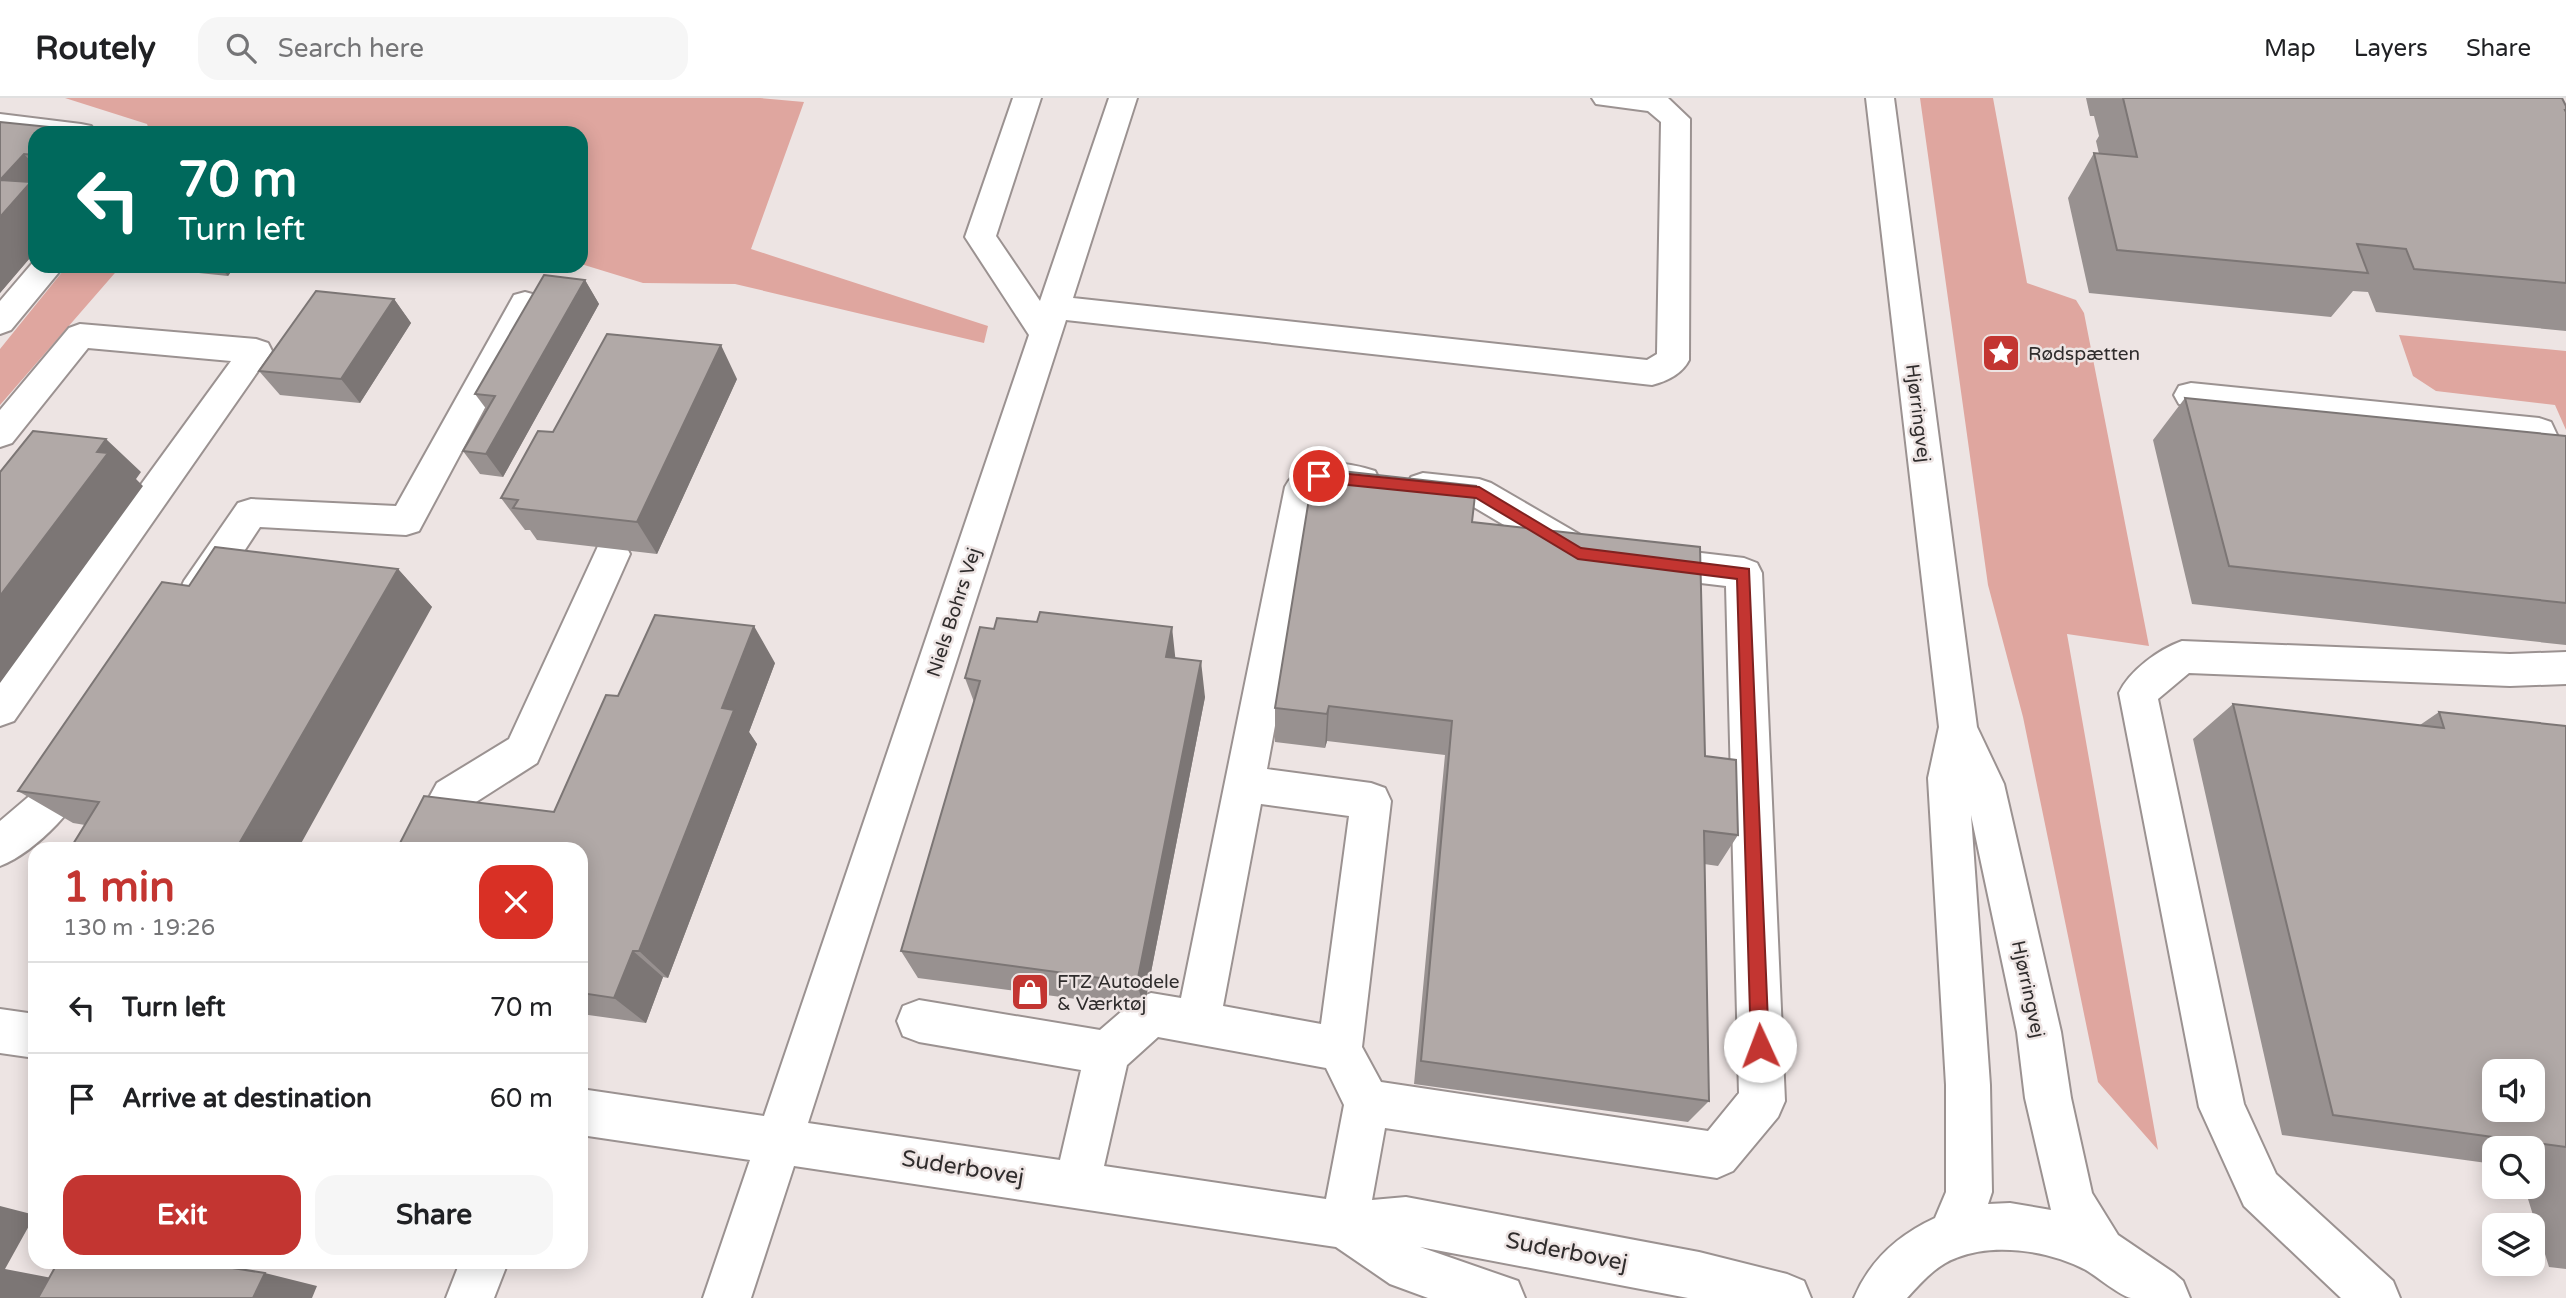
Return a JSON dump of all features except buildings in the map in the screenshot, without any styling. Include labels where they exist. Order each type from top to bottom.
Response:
[{"type":"street","points":[[1027,98],[980,237],[1049,320],[1651,373],[1673,360],[1676,119],[1656,103],[1606,98]]},
{"type":"street","name":"Niels Bohrs Vej","points":[[727,1298],[1123,98]]},
{"type":"street","name":"Hjørringvej","points":[[1880,98],[1958,727],[1984,784],[2039,1032],[2048,1098],[2071,1202],[2100,1250]]},
{"type":"street","points":[[0,123],[28,126]]},
{"type":"street","points":[[0,322],[42,273]]},
{"type":"street","points":[[180,616],[251,513],[405,521],[525,303]]},
{"type":"street","points":[[0,434],[80,336],[256,351],[0,709]]},
{"type":"street","points":[[2191,396],[2539,431],[2566,495]]},
{"type":"street","points":[[1198,1023],[1302,487],[1319,476],[1479,493],[1578,553],[1744,573],[1762,1101],[1717,1156],[1367,1103]]},
{"type":"street","points":[[425,842],[451,796],[523,751],[612,554]]},
{"type":"street","points":[[2376,1298],[2260,1190],[2222,1107],[2138,693],[2182,657],[2510,670],[2566,668]]},
{"type":"street","name":"Hjørringvej","points":[[1953,1233],[1969,1192],[1968,1085],[1948,778],[1958,727]]},
{"type":"street","points":[[0,847],[54,800],[93,743]]},
{"type":"street","points":[[1244,785],[1371,801],[1340,1049],[1367,1103],[1344,1225]]},
{"type":"street","points":[[1077,1185],[1107,1053],[1151,1014],[1340,1049]]},
{"type":"street","points":[[919,1021],[1107,1053]]},
{"type":"street","points":[[0,1031],[28,1035]]},
{"type":"street","name":"Suderbovej","points":[[588,1113],[1344,1225],[1406,1221],[1699,1276],[1787,1298]]},
{"type":"street","name":"Suderbovej","points":[[1344,1225],[1407,1267],[1501,1298]]},
{"type":"street","points":[[1872,1297],[1911,1256],[1953,1233],[2000,1225],[2049,1231],[2100,1250],[2157,1288],[2166,1298]]},
{"type":"street","points":[[470,1298],[481,1269]]},
{"type":"shaded area","points":[[65,98],[760,98],[804,102],[751,249],[988,326],[984,343],[735,284],[643,283],[588,266],[588,126],[147,124]]},
{"type":"shaded area","points":[[1920,98],[1993,98],[2027,283],[2076,300],[2084,313],[2149,646],[2067,634],[2158,1150],[2098,1082],[2023,717],[1988,585]]},
{"type":"shaded area","points":[[61,273],[115,273],[0,405],[0,349]]},
{"type":"shaded area","points":[[2399,335],[2566,351],[2566,430],[2555,405],[2436,391],[2413,376]]},
{"type":"place","name":"Rødspætten","points":[[2001,353]]},
{"type":"place","name":"FTZ Autodele & Værktøj","points":[[1030,992]]},
{"type":"route","points":[[1319,476],[1479,493],[1578,553],[1744,573],[1760,1046]]}]
